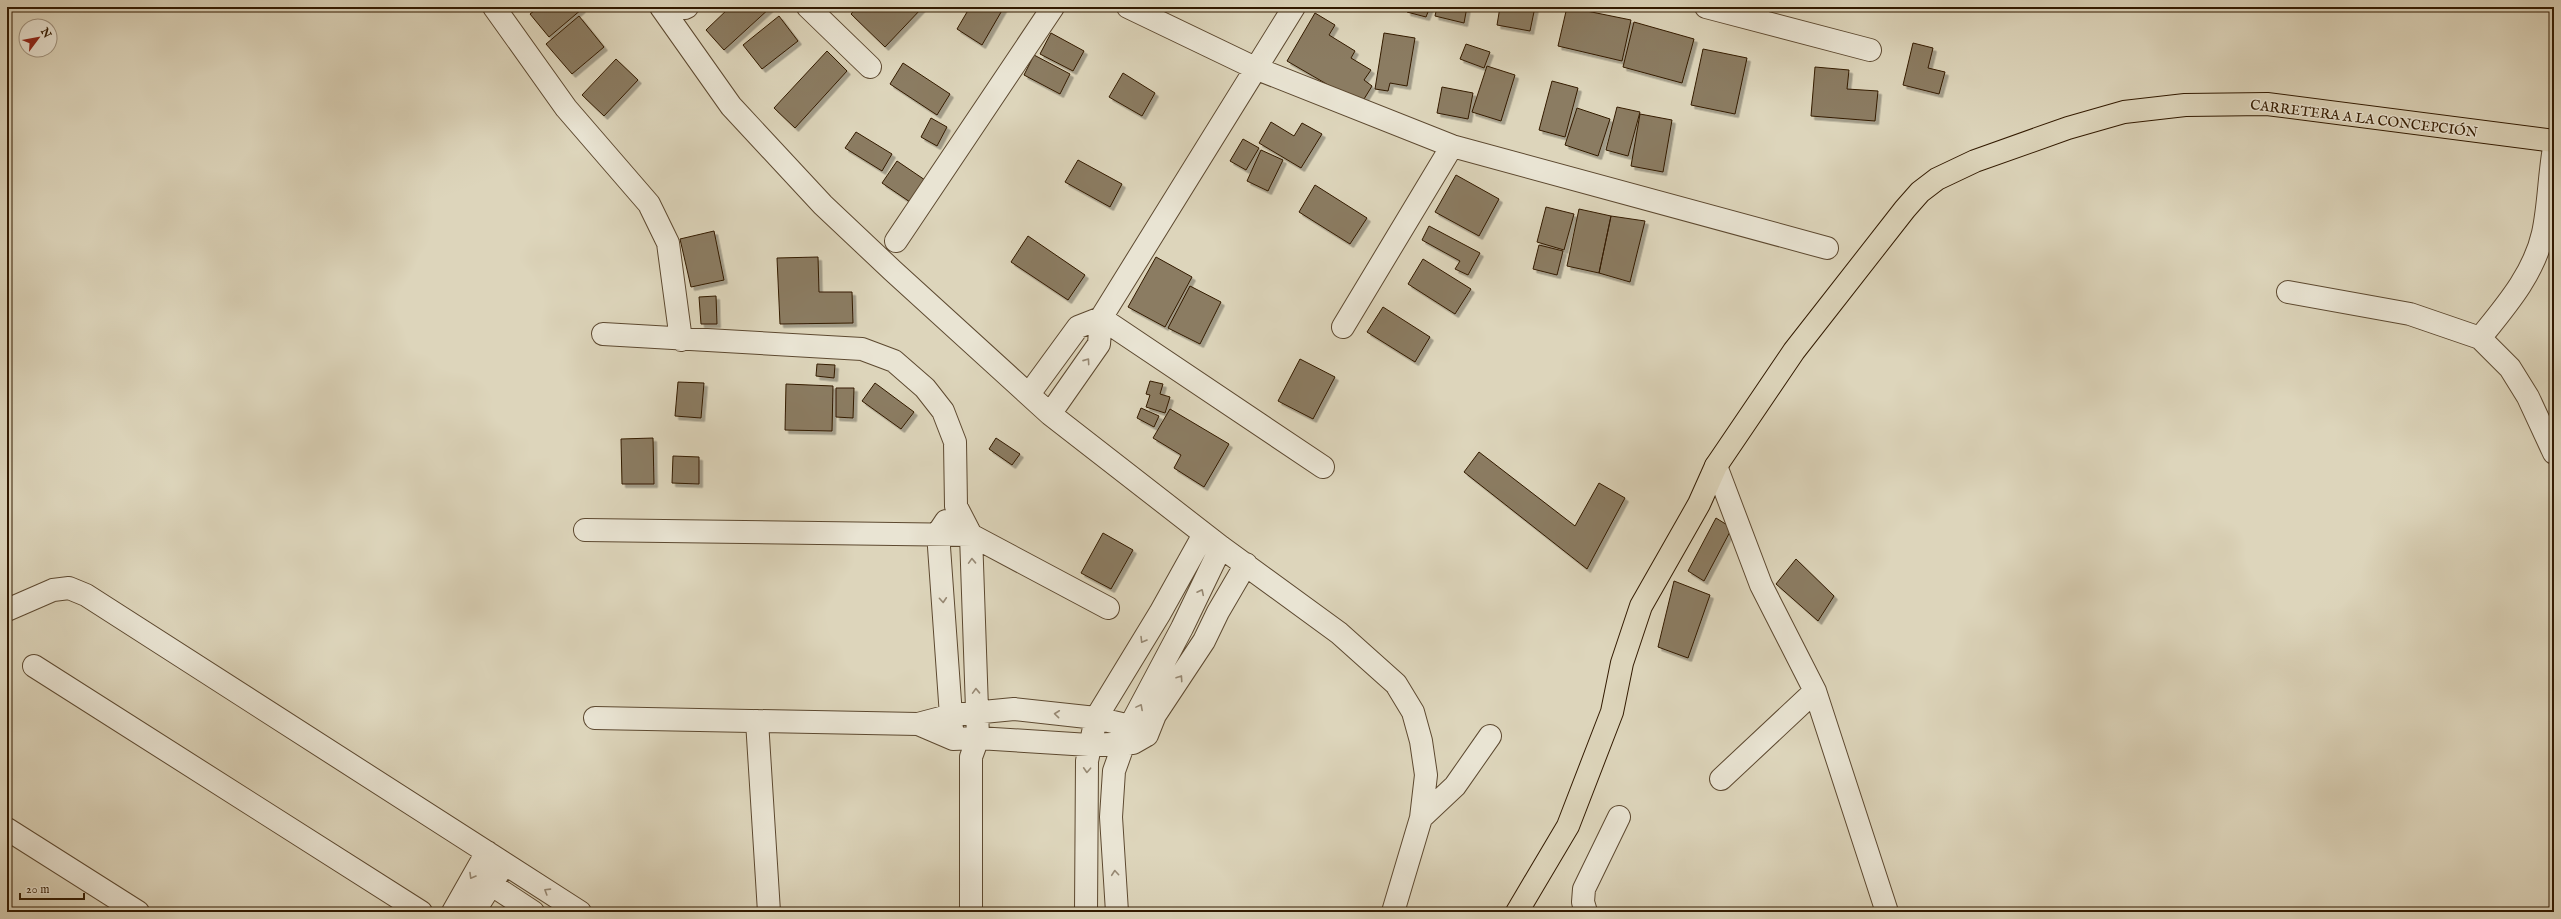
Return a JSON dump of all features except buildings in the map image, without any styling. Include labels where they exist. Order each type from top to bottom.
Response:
[{"type":"main road","name":"CARRETERA A LA CONCEPCIÓN","points":[[1517,912],[1568,826],[1612,712],[1622,663],[1641,606],[1699,504],[1716,466],[1794,351],[1905,209],[1920,192],[1937,179],[1975,161],[2068,128],[2124,112],[2185,105],[2267,104],[2554,141]]},
{"type":"street","points":[[494,7],[566,108],[649,204],[668,243],[681,340]]},
{"type":"street","points":[[661,7],[731,106],[823,205],[1050,414],[1204,534],[1339,632],[1396,684],[1413,712],[1422,741],[1426,775],[1421,818],[1393,912]]},
{"type":"street","points":[[808,7],[870,67]]},
{"type":"street","points":[[896,240],[1053,7]]},
{"type":"street","points":[[1128,7],[1255,68],[1452,146],[1827,248]]},
{"type":"street","points":[[1050,414],[1099,344],[1101,318],[1294,7]]},
{"type":"street","points":[[1706,7],[1870,50]]},
{"type":"street","points":[[1343,327],[1452,146]]},
{"type":"street","points":[[2480,338],[2511,299],[2532,263],[2543,233],[2554,148]]},
{"type":"street","points":[[2288,292],[2410,314],[2480,338],[2510,368],[2528,397],[2554,453]]},
{"type":"street","points":[[1029,394],[1078,327],[1101,318]]},
{"type":"street","points":[[1101,318],[1323,467]]},
{"type":"street","points":[[603,334],[681,340],[862,348],[894,362],[924,388],[943,411],[955,442],[956,506],[971,535],[977,713],[974,748],[971,912]]},
{"type":"street","points":[[1716,466],[1761,585],[1815,691],[1887,912]]},
{"type":"street","points":[[952,739],[952,716],[938,533],[956,506]]},
{"type":"street","points":[[585,530],[938,533],[971,535],[1108,608]]},
{"type":"street","points":[[1086,912],[1086,792],[1089,745],[1096,718],[1160,613],[1204,534]]},
{"type":"street","points":[[1118,912],[1111,817],[1114,771],[1133,735],[1182,628],[1222,547]]},
{"type":"street","points":[[918,724],[974,748],[1089,745],[1133,735],[1155,715],[1204,640],[1218,612],[1250,566]]},
{"type":"street","points":[[7,610],[53,590],[69,588],[86,595],[580,912]]},
{"type":"street","points":[[1160,613],[1182,628],[1204,640]]},
{"type":"street","points":[[34,666],[421,912]]},
{"type":"street","points":[[1721,779],[1815,691]]},
{"type":"street","points":[[595,718],[918,724],[952,716],[1014,709],[1096,718],[1133,735]]},
{"type":"street","points":[[756,721],[769,912]]},
{"type":"street","points":[[1421,818],[1455,786],[1490,736]]},
{"type":"street","points":[[1586,912],[1583,902],[1584,889],[1619,817]]},
{"type":"street","points":[[7,828],[138,912]]},
{"type":"street","points":[[453,912],[487,852]]},
{"type":"street","points":[[474,912],[504,864]]},
{"type":"street","points":[[492,885],[533,912]]}]
